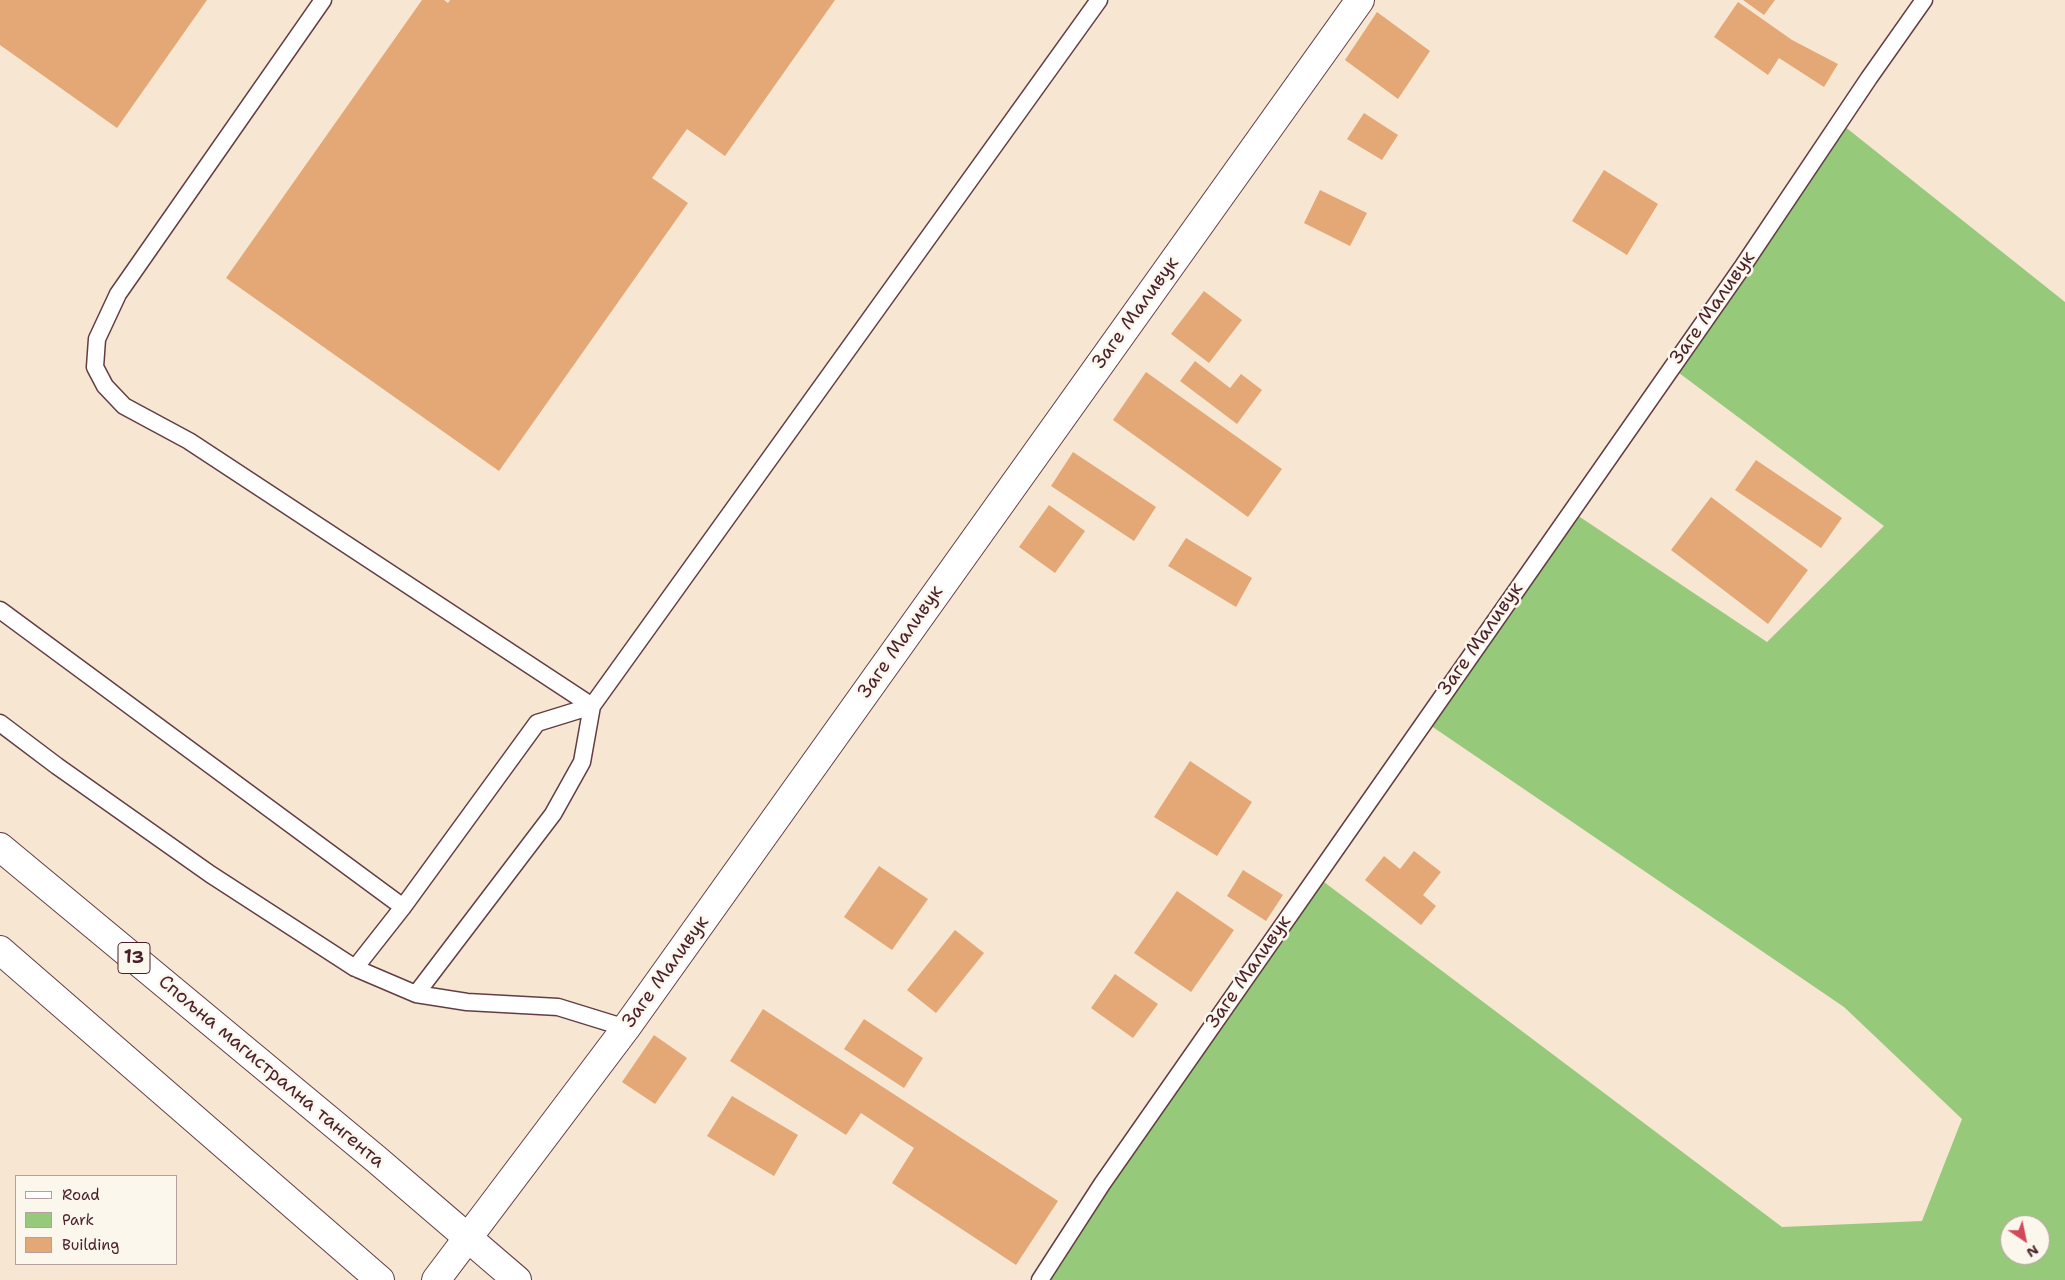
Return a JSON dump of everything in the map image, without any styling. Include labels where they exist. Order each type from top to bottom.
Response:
[{"type":"main road","name":"Заге Маливук","points":[[436,1280],[626,1028],[1360,0]]},
{"type":"main road","name":"Спољна магистрална тангента","points":[[0,847],[376,1159],[517,1280]]},
{"type":"main road","points":[[0,950],[380,1280]]},
{"type":"lane","points":[[323,0],[118,294],[98,339],[95,367],[105,386],[124,406],[189,440],[592,706]]},
{"type":"lane","points":[[416,994],[553,814],[582,762],[592,706],[1099,0]]},
{"type":"lane","name":"Заге Маливук","points":[[1040,1280],[1102,1184],[1737,274],[1868,78],[1924,0]]},
{"type":"lane","points":[[0,610],[403,907]]},
{"type":"lane","points":[[355,968],[403,907],[537,722],[592,706]]},
{"type":"lane","points":[[0,723],[57,766],[210,874],[355,968],[416,994],[467,1002],[558,1007],[626,1028]]},
{"type":"green space","points":[[1839,122],[2065,302],[2065,1280],[1046,1280],[1316,876],[1782,1227],[1922,1221],[1962,1119],[1844,1007],[1424,721],[1571,511],[1767,642],[1884,526],[1671,367]]},
{"type":"building","points":[[0,0],[207,0],[117,128],[0,45]]},
{"type":"building","points":[[422,0],[444,0],[448,3],[450,0],[835,0],[725,156],[687,129],[652,178],[688,203],[499,471],[226,278]]},
{"type":"building","points":[[1743,0],[1775,0],[1764,15]]},
{"type":"building","points":[[1738,2],[1792,40],[1838,64],[1824,87],[1779,58],[1768,75],[1714,37]]},
{"type":"building","points":[[1377,12],[1430,51],[1398,99],[1345,60]]},
{"type":"building","points":[[1364,113],[1398,135],[1382,160],[1347,139]]},
{"type":"building","points":[[1604,170],[1658,204],[1627,255],[1572,221]]},
{"type":"building","points":[[1320,190],[1367,213],[1350,246],[1304,223]]},
{"type":"building","points":[[1204,291],[1242,320],[1209,363],[1171,334]]},
{"type":"building","points":[[1195,361],[1230,388],[1241,374],[1262,390],[1237,424],[1180,381]]},
{"type":"building","points":[[1146,372],[1282,469],[1248,517],[1113,420]]},
{"type":"building","points":[[1073,452],[1156,507],[1134,541],[1051,486]]},
{"type":"building","points":[[1756,460],[1842,518],[1821,548],[1735,490]]},
{"type":"building","points":[[1711,497],[1808,570],[1768,624],[1671,550]]},
{"type":"building","points":[[1049,505],[1085,531],[1055,573],[1019,547]]},
{"type":"building","points":[[1186,538],[1252,578],[1236,607],[1168,566]]},
{"type":"building","points":[[1190,761],[1252,802],[1217,856],[1154,817]]},
{"type":"building","points":[[1414,851],[1441,872],[1423,895],[1436,906],[1421,925],[1365,880],[1384,856],[1400,869]]},
{"type":"building","points":[[879,866],[928,899],[892,950],[844,917]]},
{"type":"building","points":[[1243,870],[1283,895],[1266,921],[1227,896]]},
{"type":"building","points":[[1177,891],[1234,930],[1191,992],[1134,953]]},
{"type":"building","points":[[955,930],[984,953],[936,1013],[907,990]]},
{"type":"building","points":[[1115,974],[1158,1004],[1133,1038],[1091,1008]]},
{"type":"building","points":[[763,1009],[1058,1201],[1016,1265],[892,1183],[914,1148],[861,1113],[846,1135],[730,1061]]},
{"type":"building","points":[[864,1019],[923,1058],[904,1088],[844,1049]]},
{"type":"building","points":[[654,1035],[687,1058],[655,1104],[622,1082]]},
{"type":"building","points":[[732,1096],[798,1135],[774,1176],[707,1136]]}]
